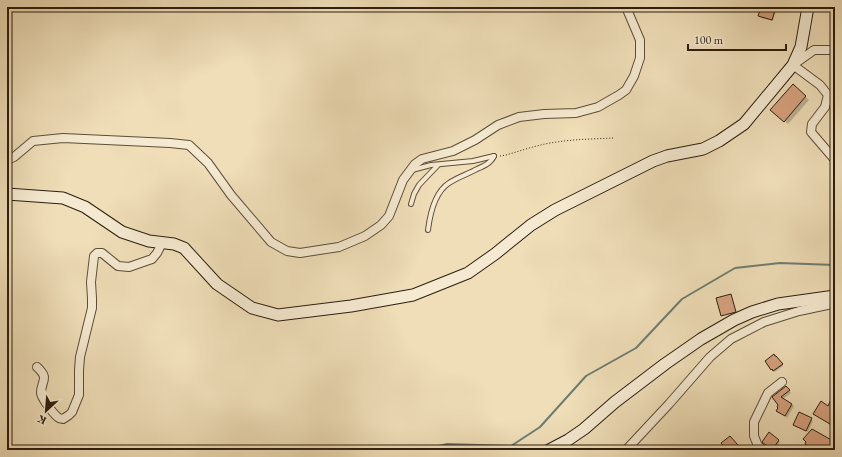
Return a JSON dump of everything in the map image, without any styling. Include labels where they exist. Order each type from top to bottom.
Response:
[{"type":"street","points":[[7,160],[14,157],[33,142],[63,138],[189,145],[208,163],[231,195],[271,242],[287,251],[300,253],[339,247],[365,236],[381,225],[389,216],[403,180],[415,164],[422,159],[453,151],[475,140],[498,125],[519,117],[544,114],[576,113],[598,107],[626,90],[634,76],[640,58],[640,40],[626,7]]},
{"type":"street","points":[[793,65],[801,47],[808,7]]},
{"type":"street","points":[[7,194],[62,198],[85,207],[122,232],[149,241],[174,244],[184,248],[217,284],[252,308],[278,315],[351,306],[414,295],[468,273],[495,254],[531,225],[555,210],[653,161],[667,156],[704,149],[719,141],[744,124],[793,65],[814,50],[835,49]]},
{"type":"street","points":[[793,65],[820,85],[828,95],[825,107],[812,124],[811,132],[835,160]]},
{"type":"street","points":[[37,367],[44,378],[41,396],[58,417],[62,419],[73,410],[79,395],[80,356],[92,308],[91,282],[94,256],[97,253],[102,253],[118,266],[129,267],[152,259],[162,243]]},
{"type":"street","points":[[549,450],[568,440],[584,429],[615,402],[665,364],[701,339],[734,320],[752,312],[778,304],[835,296]]},
{"type":"street","points":[[626,450],[710,357],[731,339],[764,322],[835,302]]},
{"type":"street","points":[[764,450],[758,446],[754,436],[754,422],[768,393],[782,382]]},
{"type":"lane","points":[[826,102],[835,103]]},
{"type":"lane","points":[[410,170],[431,165],[473,161],[494,156]]},
{"type":"lane","points":[[428,230],[433,208],[439,194],[444,188],[454,180],[484,166],[491,161],[494,156]]},
{"type":"lane","points":[[411,204],[419,185],[438,165]]},
{"type":"path","points":[[494,156],[506,155],[558,142],[613,138]]},
{"type":"building","points":[[761,7],[776,7],[772,20],[758,16]]},
{"type":"building","points":[[793,84],[806,96],[784,122],[770,110]]},
{"type":"building","points":[[731,294],[736,312],[721,316],[716,298]]},
{"type":"building","points":[[774,354],[783,364],[773,371],[765,361]]},
{"type":"building","points":[[786,386],[790,390],[781,397],[792,404],[785,416],[776,411],[778,405],[772,397]]},
{"type":"building","points":[[835,391],[835,418],[830,424],[813,414],[821,401],[828,406]]},
{"type":"building","points":[[799,412],[812,418],[806,431],[793,425]]},
{"type":"building","points":[[812,429],[835,442],[835,450],[810,450],[807,448],[808,446],[805,444],[806,442],[803,439]]},
{"type":"building","points":[[769,432],[779,440],[772,450],[762,442]]},
{"type":"building","points":[[730,436],[738,445],[735,450],[727,450],[721,443]]},
{"type":"waterway","points":[[422,450],[447,444],[511,446],[540,427],[586,376],[636,348],[682,299],[735,268],[780,263],[835,265]]}]
